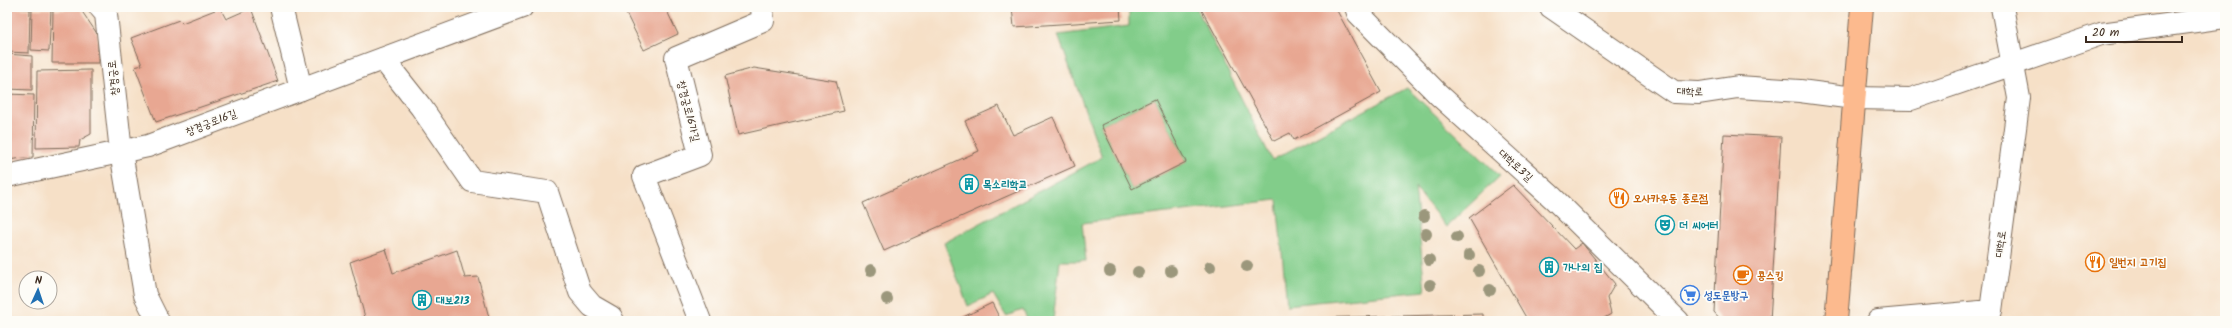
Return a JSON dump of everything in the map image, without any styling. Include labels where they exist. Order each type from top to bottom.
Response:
[{"type":"main road","points":[[1836,321],[1862,7]]},
{"type":"street","name":"창경궁로","points":[[100,7],[106,14],[120,152]]},
{"type":"street","points":[[281,7],[301,89]]},
{"type":"street","name":"창경궁로16길","points":[[7,176],[148,146],[522,7]]},
{"type":"street","name":"창경궁로16가길","points":[[700,321],[644,176],[700,155],[676,58],[763,22],[762,7]]},
{"type":"street","name":"대학로3길","points":[[1356,7],[1358,13],[1439,95],[1553,198],[1678,321]]},
{"type":"street","name":"대학로","points":[[1551,7],[1674,92],[1699,93],[1738,88],[1800,91],[1854,98],[1911,99],[2101,34],[2225,17]]},
{"type":"street","name":"대학로","points":[[1878,321],[1991,311],[2019,98],[2014,64],[2002,7]]},
{"type":"street","points":[[383,58],[421,107],[472,181],[547,192],[580,292],[592,306],[612,317],[613,321]]},
{"type":"street","points":[[120,152],[145,295],[158,321]]},
{"type":"green space","points":[[1129,7],[1196,7],[1272,160],[1407,88],[1500,176],[1446,227],[1415,187],[1425,291],[1287,305],[1277,200],[1082,223],[1086,261],[1060,261],[1053,321],[1028,321],[1023,310],[1006,316],[993,294],[968,306],[944,243],[1102,157],[1058,35],[1129,26]],"holes":[[[1155,99],[1186,162],[1132,189],[1101,125]]]},
{"type":"building","points":[[623,7],[676,7],[667,11],[678,34],[644,50]]},
{"type":"building","points":[[1012,7],[1120,7],[1121,20],[1014,27]]},
{"type":"building","points":[[1200,7],[1335,7],[1381,92],[1294,140],[1290,133],[1274,141]]},
{"type":"building","points":[[7,8],[30,9],[29,53],[7,52]]},
{"type":"building","points":[[220,8],[226,19],[251,8],[278,81],[156,122],[135,67],[142,65],[131,38],[179,20],[182,23]]},
{"type":"building","points":[[32,9],[51,9],[49,51],[31,50]]},
{"type":"building","points":[[53,10],[81,10],[98,35],[98,63],[52,63]]},
{"type":"building","points":[[7,54],[32,56],[32,90],[7,89]]},
{"type":"building","points":[[754,68],[836,81],[844,111],[738,135],[725,76]]},
{"type":"building","points":[[91,70],[91,134],[80,140],[79,147],[36,148],[37,71]]},
{"type":"building","points":[[7,94],[34,95],[33,157],[7,160]]},
{"type":"building","points":[[1155,99],[1186,162],[1132,189],[1101,125]]},
{"type":"building","name":"목소리학교","points":[[999,106],[1013,135],[1053,117],[1075,166],[884,251],[863,203],[979,151],[965,121]]},
{"type":"building","points":[[1724,134],[1781,137],[1770,321],[1722,321],[1714,312]]},
{"type":"building","name":"가나의 집","points":[[1513,185],[1574,249],[1582,243],[1615,284],[1607,298],[1611,314],[1599,321],[1528,321],[1469,218]]},
{"type":"building","name":"대보213","points":[[386,249],[393,273],[457,250],[465,278],[478,277],[490,321],[366,321],[350,262]]},
{"type":"building","points":[[992,303],[1001,321],[955,321]]},
{"type":"building","points":[[1483,314],[1483,321],[1221,321],[1221,320]]},
{"type":"place","name":"목소리학교","points":[[969,184]]},
{"type":"place","name":"오사카우동 종로점","points":[[1619,198]]},
{"type":"place","name":"더 씨어터","points":[[1665,225]]},
{"type":"place","name":"일번지 고기집","points":[[2095,262]]},
{"type":"place","name":"가나의 집","points":[[1549,267]]},
{"type":"place","name":"콩스킹","points":[[1743,275]]},
{"type":"place","name":"성도문방구","points":[[1690,295]]},
{"type":"place","name":"대보213","points":[[422,300]]}]
